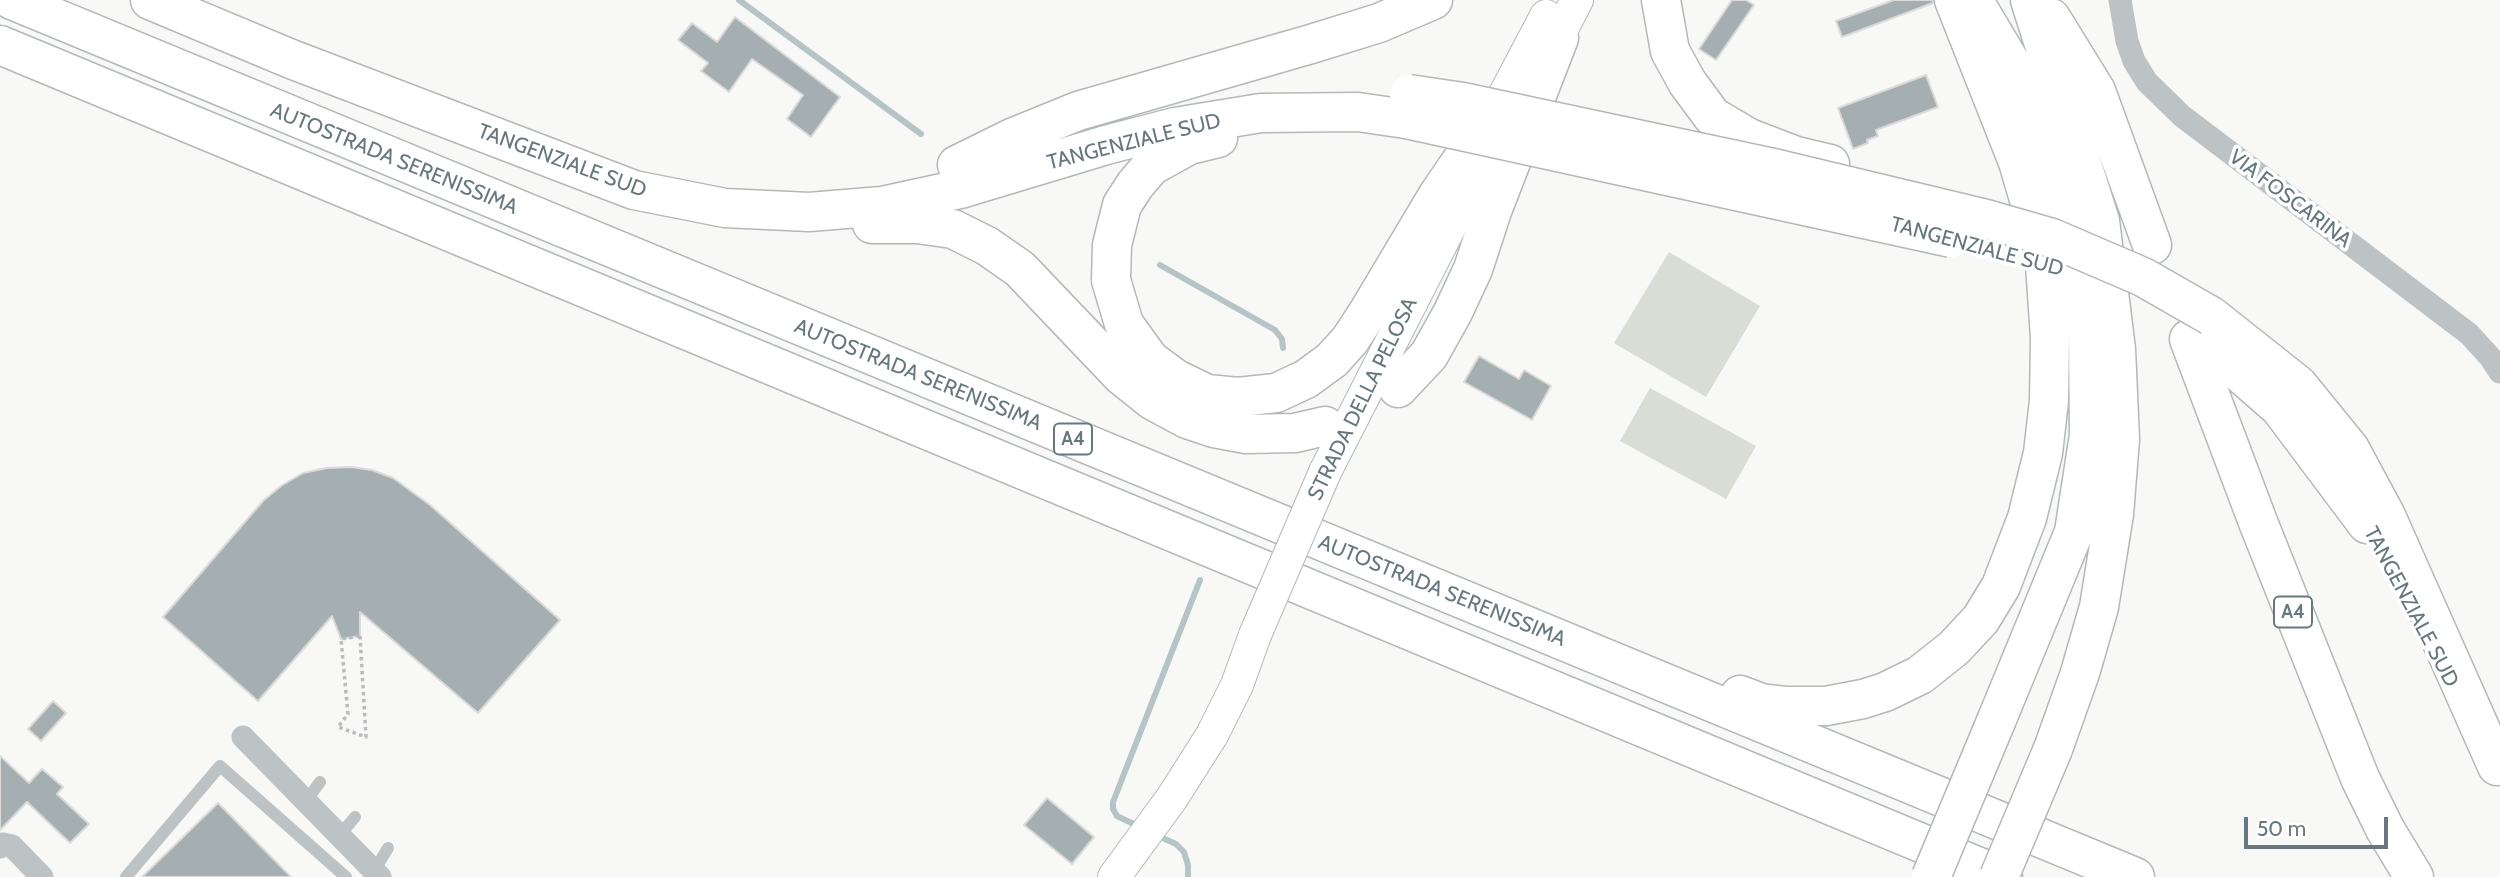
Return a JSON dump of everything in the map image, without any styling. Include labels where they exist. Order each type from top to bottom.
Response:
[{"type":"highway","name":"AUTOSTRADA SERENISSIMA","points":[[12,0],[2135,877]]},
{"type":"highway","name":"TANGENZIALE SUD","points":[[150,0],[290,59],[634,190],[701,204],[764,211],[809,212],[870,207],[960,189],[1175,127],[1261,113],[1358,113],[1463,102],[1769,167],[1986,219],[2052,238],[2143,277],[2201,332]]},
{"type":"highway","name":"TANGENZIALE SUD","points":[[215,0],[639,171],[757,188],[819,188],[899,178],[957,165],[1123,115],[1199,96],[1293,86],[1351,88],[1407,106],[2007,251],[2070,271],[2201,332],[2298,385],[2350,449],[2386,516],[2498,769]]},
{"type":"highway","points":[[957,165],[1014,137],[1078,111],[1379,23],[1433,0]]},
{"type":"highway","points":[[1661,0],[1670,51],[1687,82],[1712,116],[1749,138],[1784,152],[1932,191],[1986,219]]},
{"type":"highway","points":[[1209,495],[1761,702],[1807,707],[1843,704],[1885,692],[1920,675],[1954,648],[1981,619],[2011,564],[2027,518],[2043,453],[2050,374],[2044,250],[2036,217],[2018,162],[1954,0]]},
{"type":"highway","points":[[1931,877],[2074,532],[2089,435],[2088,334],[2074,228],[2031,97],[1973,0]]},
{"type":"highway","points":[[2001,877],[2053,749],[2099,607],[2114,514],[2120,439],[2116,349],[2100,221],[2030,0]]},
{"type":"highway","points":[[2039,0],[2096,91],[2152,245]]},
{"type":"highway","points":[[1398,388],[1429,355],[1473,270],[1492,211],[1559,38]]},
{"type":"highway","name":"AUTOSTRADA SERENISSIMA","points":[[0,45],[2001,877]]},
{"type":"highway","points":[[1358,113],[1344,120],[1322,125],[1286,126],[1243,132],[1189,145],[1151,166],[1143,175],[1122,205],[1112,245],[1111,280],[1124,324],[1150,360],[1176,379],[1206,394],[1238,397],[1276,393],[1306,379],[1332,360],[1350,340],[1438,195],[1490,119]]},
{"type":"highway","points":[[634,190],[685,211],[717,220],[769,226],[917,224],[953,229],[987,246],[1020,270],[1122,376],[1152,400],[1187,419],[1246,434],[1295,433],[1325,426]]},
{"type":"highway","name":"A4","points":[[2201,332],[2258,522],[2360,778],[2385,829],[2414,877]]},
{"type":"highway","points":[[1306,589],[1962,877]]},
{"type":"street","points":[[1490,119],[1555,0]]},
{"type":"street","name":"STRADA DELLA PELOSA","points":[[1114,877],[1172,798],[1212,735],[1237,685],[1255,635],[1325,472],[1456,215],[1559,38],[1577,0]]},
{"type":"street","name":"VIA FOSCARINA","points":[[2120,0],[2127,41],[2134,61],[2147,82],[2182,116],[2469,334],[2500,372]]},
{"type":"street","name":"STRADA DELLA PELOSA","points":[[1456,215],[1472,163],[1490,119]]},
{"type":"street","points":[[243,737],[377,874]]},
{"type":"street","points":[[0,847],[3,844],[12,846],[42,877]]},
{"type":"lane","points":[[126,877],[220,766],[346,877]]},
{"type":"lane","points":[[306,801],[320,782]]},
{"type":"lane","points":[[340,836],[355,817]]},
{"type":"lane","points":[[377,874],[388,848]]},
{"type":"path","points":[[360,636],[366,737],[338,727],[348,714],[341,639],[360,636]]},
{"type":"shaded area","points":[[1669,252],[1760,306],[1706,397],[1614,343]]},
{"type":"shaded area","points":[[1650,388],[1756,446],[1726,499],[1620,441]]},
{"type":"building","points":[[1732,0],[1746,0],[1754,5],[1716,60],[1699,49]]},
{"type":"building","points":[[1894,0],[1933,0],[1933,3],[1842,37],[1836,21]]},
{"type":"building","points":[[735,17],[840,97],[811,137],[787,119],[803,95],[752,59],[729,92],[701,71],[708,63],[678,40],[692,23],[717,42]]},
{"type":"building","points":[[1926,75],[1938,107],[1876,130],[1878,136],[1853,149],[1838,108]]},
{"type":"building","points":[[1479,356],[1519,379],[1524,370],[1551,386],[1532,420],[1464,382]]},
{"type":"building","points":[[351,467],[372,470],[393,478],[430,505],[560,620],[478,713],[360,612],[360,636],[341,639],[332,616],[258,701],[163,617],[263,501],[281,486],[303,473]]},
{"type":"building","points":[[53,701],[66,713],[41,741],[28,729]]},
{"type":"building","points":[[0,756],[29,783],[42,769],[63,787],[57,794],[89,824],[70,843],[27,802],[0,830]]},
{"type":"building","points":[[1047,798],[1094,837],[1072,864],[1024,825]]},
{"type":"building","points":[[218,803],[291,877],[142,877]]},
{"type":"waterway","points":[[739,0],[921,134]]},
{"type":"waterway","points":[[1160,265],[1275,330],[1282,339],[1283,348]]},
{"type":"waterway","points":[[1140,827],[1117,816],[1113,802],[1200,580]]},
{"type":"waterway","points":[[1156,835],[1176,844],[1184,852],[1188,877]]}]
